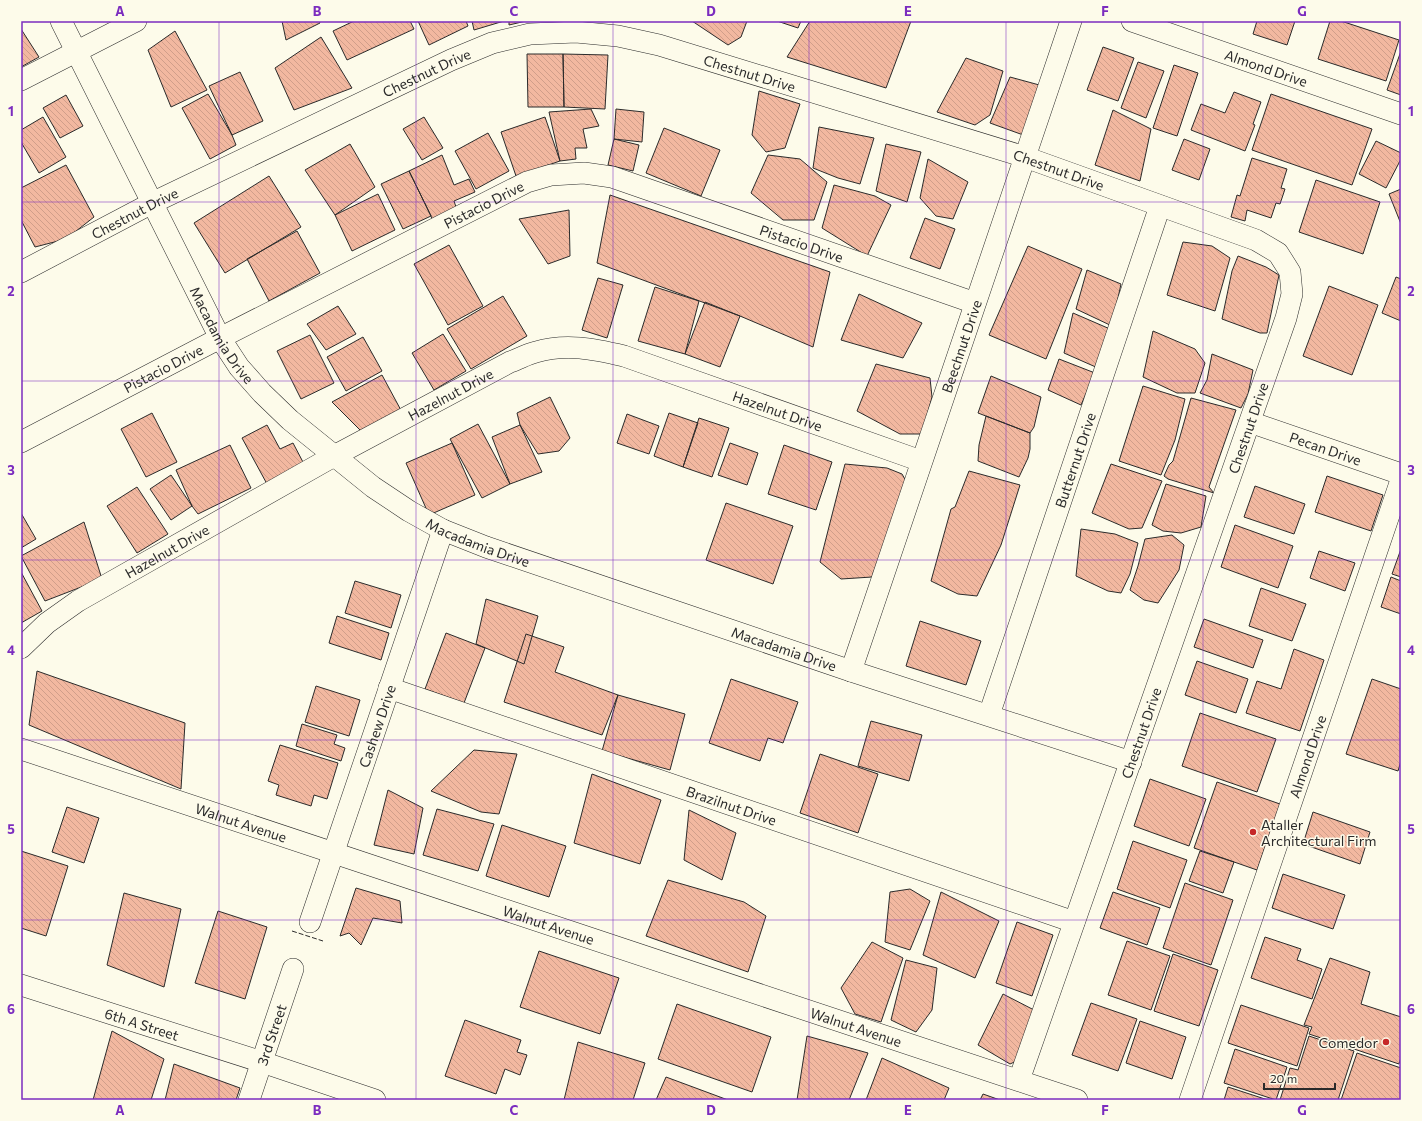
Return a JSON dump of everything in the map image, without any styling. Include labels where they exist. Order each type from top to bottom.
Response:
[{"type":"street","name":"Macadamia Drive","points":[[61,21],[220,338],[239,367],[262,393],[290,420],[374,487],[409,511],[443,530],[486,547],[851,670],[1131,762]]},
{"type":"street","points":[[21,80],[136,21]]},
{"type":"street","name":"Beechnut Drive","points":[[851,670],[1071,21]]},
{"type":"street","name":"Almond Drive","points":[[1132,21],[1401,114]]},
{"type":"street","name":"Chestnut Drive","points":[[21,272],[152,203],[451,60],[492,43],[530,34],[576,32],[618,36],[659,45],[1025,157],[1256,240],[1278,253],[1290,272],[1292,294],[1288,312],[1019,1080]]},
{"type":"street","name":"Pistacio Drive","points":[[21,442],[220,338],[526,182],[551,175],[584,173],[612,177],[975,303]]},
{"type":"street","name":"Butternut Drive","points":[[989,716],[1160,206]]},
{"type":"street","name":"Hazelnut Drive","points":[[21,648],[47,622],[78,601],[334,456],[510,362],[536,352],[562,347],[590,348],[624,356],[922,461]]},
{"type":"street","name":"Pecan Drive","points":[[1250,422],[1401,474]]},
{"type":"street","name":"Almond Drive","points":[[1190,1100],[1401,480]]},
{"type":"street","name":"Cashew Drive","points":[[310,922],[443,530]]},
{"type":"street","name":"Brazilnut Drive","points":[[390,688],[1074,922]]},
{"type":"street","name":"Walnut Avenue","points":[[21,749],[1077,1100]]},
{"type":"street","name":"3rd Street","points":[[249,1100],[294,970]]},
{"type":"street","name":"6th A Street","points":[[21,985],[262,1062],[375,1100]]},
{"type":"building","points":[[282,21],[319,21],[320,23],[286,40]]},
{"type":"building","points":[[354,21],[410,21],[414,29],[347,60],[333,31]]},
{"type":"building","points":[[418,21],[466,21],[468,26],[429,45]]},
{"type":"building","points":[[472,21],[504,21],[474,30]]},
{"type":"building","points":[[509,21],[526,21],[509,25]]},
{"type":"building","points":[[692,21],[747,21],[741,37],[728,45]]},
{"type":"building","points":[[777,21],[801,21],[798,28]]},
{"type":"building","points":[[810,21],[911,21],[886,88],[787,57]]},
{"type":"building","points":[[1257,21],[1295,21],[1287,45],[1253,34]]},
{"type":"building","points":[[1330,21],[1341,21],[1399,40],[1386,81],[1318,59]]},
{"type":"building","points":[[21,29],[39,57],[21,67]]},
{"type":"building","points":[[175,31],[207,90],[171,107],[148,50]]},
{"type":"building","points":[[321,37],[352,88],[294,110],[275,68]]},
{"type":"building","points":[[1103,47],[1134,58],[1118,101],[1087,90]]},
{"type":"building","points":[[1401,51],[1401,95],[1387,90]]},
{"type":"building","points":[[527,54],[563,54],[564,107],[528,107]]},
{"type":"building","points":[[563,54],[608,55],[605,109],[564,107]]},
{"type":"building","points":[[966,58],[1003,71],[990,115],[975,125],[937,112]]},
{"type":"building","points":[[1138,62],[1164,71],[1146,118],[1121,108]]},
{"type":"building","points":[[1174,65],[1198,73],[1177,136],[1153,128]]},
{"type":"building","points":[[240,72],[263,121],[232,135],[209,86]]},
{"type":"building","points":[[1010,77],[1043,86],[1026,136],[990,123]]},
{"type":"building","points":[[759,91],[800,104],[785,148],[766,152],[752,135]]},
{"type":"building","points":[[1234,92],[1261,102],[1253,124],[1255,125],[1245,151],[1191,130],[1201,104],[1225,113]]},
{"type":"building","points":[[208,94],[232,135],[236,145],[210,159],[182,108]]},
{"type":"building","points":[[1271,94],[1372,129],[1352,185],[1252,150]]},
{"type":"building","points":[[66,95],[83,126],[60,138],[43,108]]},
{"type":"building","points":[[591,109],[599,126],[583,129],[587,148],[575,148],[576,159],[560,161],[549,112]]},
{"type":"building","points":[[616,109],[644,112],[642,142],[614,139]]},
{"type":"building","points":[[1113,110],[1151,129],[1140,181],[1095,165]]},
{"type":"building","points":[[43,117],[66,157],[39,173],[21,142],[21,130]]},
{"type":"building","points":[[424,117],[443,148],[422,160],[403,129]]},
{"type":"building","points":[[545,117],[560,161],[516,176],[501,132]]},
{"type":"building","points":[[819,127],[874,138],[860,184],[838,178],[813,168]]},
{"type":"building","points":[[664,128],[720,150],[701,196],[646,173]]},
{"type":"building","points":[[488,133],[509,171],[476,189],[455,151]]},
{"type":"building","points":[[614,139],[639,145],[633,171],[608,165]]},
{"type":"building","points":[[1184,139],[1210,149],[1199,180],[1172,170]]},
{"type":"building","points":[[1376,141],[1401,153],[1401,159],[1386,188],[1359,174]]},
{"type":"building","points":[[350,144],[375,187],[335,215],[305,170]]},
{"type":"building","points":[[886,144],[921,152],[907,202],[876,191]]},
{"type":"building","points":[[442,155],[454,185],[469,179],[475,192],[454,201],[458,213],[433,223],[409,171]]},
{"type":"building","points":[[768,155],[800,159],[827,182],[814,220],[783,220],[751,193]]},
{"type":"building","points":[[1252,158],[1287,169],[1281,188],[1285,189],[1280,204],[1276,203],[1271,218],[1247,210],[1245,221],[1231,217],[1237,195],[1240,196]]},
{"type":"building","points":[[928,159],[968,182],[953,219],[936,216],[920,198]]},
{"type":"building","points":[[66,165],[94,217],[66,239],[35,247],[21,220],[21,188]]},
{"type":"building","points":[[409,171],[431,216],[403,229],[381,184]]},
{"type":"building","points":[[269,176],[301,227],[225,273],[194,223]]},
{"type":"building","points":[[1316,180],[1380,202],[1363,254],[1299,232]]},
{"type":"building","points":[[834,185],[875,196],[891,205],[867,256],[822,228]]},
{"type":"building","points":[[1401,189],[1401,224],[1389,194]]},
{"type":"building","points":[[378,194],[395,230],[352,251],[335,215]]},
{"type":"building","points":[[610,195],[830,272],[813,347],[740,316],[597,263]]},
{"type":"building","points":[[569,210],[570,256],[548,264],[519,219]]},
{"type":"building","points":[[925,218],[955,229],[940,269],[910,258]]},
{"type":"building","points":[[297,231],[320,273],[269,301],[247,259]]},
{"type":"building","points":[[1183,242],[1212,246],[1230,258],[1215,311],[1167,295]]},
{"type":"building","points":[[449,245],[483,306],[448,325],[414,264]]},
{"type":"building","points":[[1028,246],[1082,269],[1046,359],[989,335]]},
{"type":"building","points":[[1238,256],[1266,267],[1279,275],[1267,333],[1260,333],[1222,319],[1232,271]]},
{"type":"building","points":[[1087,270],[1121,284],[1112,326],[1076,309]]},
{"type":"building","points":[[1396,277],[1401,279],[1401,321],[1382,313]]},
{"type":"building","points":[[598,278],[623,285],[607,338],[582,330]]},
{"type":"building","points":[[1329,286],[1378,305],[1352,375],[1303,356]]},
{"type":"building","points":[[655,287],[699,301],[685,354],[638,341]]},
{"type":"building","points":[[859,294],[922,323],[903,358],[841,340]]},
{"type":"building","points":[[503,296],[527,336],[471,369],[447,329]]},
{"type":"building","points":[[705,302],[740,316],[720,367],[685,354]]},
{"type":"building","points":[[338,306],[356,334],[326,350],[307,324]]},
{"type":"building","points":[[1073,313],[1110,329],[1098,368],[1064,353]]},
{"type":"building","points":[[1153,331],[1195,349],[1205,363],[1195,393],[1177,393],[1143,377]]},
{"type":"building","points":[[443,334],[466,371],[434,390],[412,353]]},
{"type":"building","points":[[310,335],[334,383],[301,399],[277,351]]},
{"type":"building","points":[[363,337],[382,371],[346,391],[327,357]]},
{"type":"building","points":[[1212,354],[1253,370],[1248,394],[1241,408],[1200,393],[1207,380]]},
{"type":"building","points":[[1059,359],[1095,373],[1081,405],[1048,390]]},
{"type":"building","points":[[876,364],[930,378],[932,397],[922,434],[900,434],[857,411]]},
{"type":"building","points":[[382,375],[403,414],[364,434],[332,402]]},
{"type":"building","points":[[991,376],[1041,397],[1034,427],[1030,433],[978,413]]},
{"type":"building","points":[[1143,386],[1185,399],[1175,440],[1161,475],[1119,461]]},
{"type":"building","points":[[550,397],[570,438],[559,451],[538,454],[520,425],[517,413]]},
{"type":"building","points":[[1191,398],[1236,410],[1209,487],[1214,493],[1168,479],[1164,476],[1169,465],[1173,461]]},
{"type":"building","points":[[152,413],[177,462],[146,477],[121,429]]},
{"type":"building","points":[[669,413],[698,423],[683,467],[654,456]]},
{"type":"building","points":[[627,414],[659,426],[649,454],[617,443]]},
{"type":"building","points":[[986,416],[1030,433],[1030,449],[1028,458],[1019,477],[978,461],[979,445]]},
{"type":"building","points":[[699,418],[729,428],[712,477],[683,467]]},
{"type":"building","points":[[478,424],[510,484],[482,498],[450,439]]},
{"type":"building","points":[[267,425],[280,449],[293,443],[304,464],[267,484],[242,438]]},
{"type":"building","points":[[520,425],[542,472],[510,484],[492,437]]},
{"type":"building","points":[[452,443],[475,495],[429,515],[406,463]]},
{"type":"building","points":[[730,443],[758,453],[747,485],[718,475]]},
{"type":"building","points":[[230,445],[251,488],[198,514],[192,506],[176,470]]},
{"type":"building","points":[[784,445],[832,462],[816,510],[768,494]]},
{"type":"building","points":[[845,464],[887,468],[902,474],[906,481],[872,577],[841,579],[820,562]]},
{"type":"building","points":[[1111,464],[1162,481],[1142,528],[1129,529],[1092,513]]},
{"type":"building","points":[[969,471],[1020,485],[1001,545],[977,596],[958,594],[931,581],[951,509],[955,507]]},
{"type":"building","points":[[171,475],[192,506],[171,520],[150,489]]},
{"type":"building","points":[[1327,476],[1383,495],[1371,531],[1315,512]]},
{"type":"building","points":[[1166,484],[1206,496],[1201,527],[1181,533],[1163,531],[1152,525]]},
{"type":"building","points":[[1255,486],[1305,504],[1294,534],[1244,517]]},
{"type":"building","points":[[137,487],[168,534],[137,553],[107,506]]},
{"type":"building","points":[[726,503],[793,526],[773,584],[706,560]]},
{"type":"building","points":[[21,513],[36,539],[21,548]]},
{"type":"building","points":[[84,522],[102,579],[45,601],[21,556]]},
{"type":"building","points":[[1235,525],[1293,546],[1278,588],[1221,567]]},
{"type":"building","points":[[1081,529],[1115,534],[1138,543],[1130,574],[1121,593],[1108,591],[1076,576]]},
{"type":"building","points":[[1172,535],[1184,545],[1179,570],[1158,603],[1144,600],[1130,590],[1145,539]]},
{"type":"building","points":[[1401,549],[1401,577],[1392,574]]},
{"type":"building","points":[[1319,551],[1355,563],[1345,591],[1310,578]]},
{"type":"building","points":[[21,572],[42,611],[21,623]]},
{"type":"building","points":[[1391,577],[1401,581],[1401,614],[1381,607]]},
{"type":"building","points":[[355,581],[401,595],[391,628],[345,613]]},
{"type":"building","points":[[1261,588],[1306,604],[1292,641],[1249,626]]},
{"type":"building","points":[[486,599],[538,616],[524,664],[476,644]]},
{"type":"building","points":[[337,616],[389,633],[381,660],[329,643]]},
{"type":"building","points":[[1204,619],[1263,640],[1253,668],[1194,647]]},
{"type":"building","points":[[920,621],[981,641],[966,685],[906,666]]},
{"type":"building","points":[[446,633],[485,648],[464,703],[425,689]]},
{"type":"building","points":[[526,634],[564,647],[555,672],[618,695],[602,735],[504,702]]},
{"type":"building","points":[[1294,649],[1324,660],[1300,731],[1246,713],[1257,681],[1281,689]]},
{"type":"building","points":[[1197,661],[1248,679],[1236,713],[1185,695]]},
{"type":"building","points":[[37,671],[185,723],[181,789],[29,725]]},
{"type":"building","points":[[731,679],[798,702],[783,743],[768,738],[760,761],[709,743]]},
{"type":"building","points":[[1372,679],[1401,689],[1401,761],[1398,771],[1346,754]]},
{"type":"building","points":[[316,686],[360,700],[349,736],[305,722]]},
{"type":"building","points":[[618,695],[685,714],[670,770],[602,751]]},
{"type":"building","points":[[1200,713],[1276,739],[1257,792],[1182,766]]},
{"type":"building","points":[[871,721],[922,735],[909,781],[858,766]]},
{"type":"building","points":[[302,724],[337,735],[334,744],[345,748],[341,761],[296,746]]},
{"type":"building","points":[[280,745],[338,763],[327,799],[314,795],[311,806],[276,795],[279,785],[268,781]]},
{"type":"building","points":[[474,750],[517,754],[499,814],[481,812],[431,791]]},
{"type":"building","points":[[820,754],[878,774],[858,833],[800,813]]},
{"type":"building","points":[[592,774],[661,800],[640,864],[574,843]]},
{"type":"building","points":[[1150,779],[1206,799],[1189,846],[1134,826]]},
{"type":"building","points":[[1217,782],[1280,804],[1257,870],[1194,848]]},
{"type":"building","points":[[388,790],[423,808],[414,854],[374,845]]},
{"type":"building","points":[[67,807],[99,818],[84,863],[52,852]]},
{"type":"building","points":[[437,809],[494,824],[478,871],[423,855]]},
{"type":"building","points":[[689,810],[736,833],[722,880],[684,860]]},
{"type":"building","points":[[1313,812],[1370,832],[1360,864],[1303,844]]},
{"type":"building","points":[[502,825],[566,846],[549,897],[486,876]]},
{"type":"building","points":[[1133,841],[1187,860],[1170,908],[1117,889]]},
{"type":"building","points":[[21,851],[68,866],[46,936],[21,928]]},
{"type":"building","points":[[1200,851],[1234,862],[1223,893],[1189,881]]},
{"type":"building","points":[[1283,874],[1345,895],[1333,929],[1272,908]]},
{"type":"building","points":[[668,880],[744,902],[766,916],[748,972],[646,936]]},
{"type":"building","points":[[1185,883],[1233,900],[1211,965],[1163,948]]},
{"type":"building","points":[[356,888],[400,901],[402,923],[373,918],[361,945],[349,933],[340,936]]},
{"type":"building","points":[[910,889],[930,901],[910,950],[885,942],[890,892]]},
{"type":"building","points":[[941,892],[999,921],[975,978],[923,955]]},
{"type":"building","points":[[1113,892],[1160,908],[1147,945],[1100,928]]},
{"type":"building","points":[[124,893],[181,909],[164,987],[107,965]]},
{"type":"building","points":[[218,911],[267,927],[245,999],[195,983]]},
{"type":"building","points":[[1017,922],[1053,935],[1032,996],[996,983]]},
{"type":"building","points":[[1265,937],[1301,949],[1297,960],[1322,969],[1312,999],[1251,978]]},
{"type":"building","points":[[1127,941],[1170,956],[1151,1010],[1108,995]]},
{"type":"building","points":[[872,942],[903,958],[881,1022],[855,1014],[841,988]]},
{"type":"building","points":[[539,951],[619,978],[600,1034],[520,1007]]},
{"type":"building","points":[[1173,954],[1218,970],[1199,1026],[1154,1011]]},
{"type":"building","points":[[1330,958],[1370,972],[1361,1004],[1401,1017],[1401,1057],[1399,1064],[1309,1034],[1312,1027],[1304,1025]]},
{"type":"building","points":[[906,960],[937,968],[932,1010],[916,1032],[891,1020]]},
{"type":"building","points":[[1003,994],[1036,1011],[1021,1059],[1010,1064],[978,1045]]},
{"type":"building","points":[[1091,1003],[1137,1019],[1118,1071],[1072,1055]]},
{"type":"building","points":[[677,1004],[771,1037],[752,1092],[658,1059]]},
{"type":"building","points":[[1241,1005],[1309,1028],[1297,1066],[1228,1043]]},
{"type":"building","points":[[465,1020],[521,1040],[517,1052],[527,1055],[520,1075],[505,1069],[496,1094],[445,1076]]},
{"type":"building","points":[[1140,1021],[1186,1037],[1172,1079],[1126,1063]]},
{"type":"building","points":[[112,1031],[164,1059],[151,1100],[93,1100]]},
{"type":"building","points":[[807,1036],[868,1053],[849,1100],[797,1100]]},
{"type":"building","points":[[1309,1036],[1354,1051],[1338,1100],[1280,1100],[1290,1068],[1298,1070]]},
{"type":"building","points":[[578,1042],[645,1063],[633,1100],[564,1100]]},
{"type":"building","points":[[1235,1049],[1287,1067],[1276,1100],[1224,1083]]},
{"type":"building","points":[[1357,1053],[1401,1068],[1401,1100],[1341,1100]]},
{"type":"building","points":[[882,1058],[949,1088],[944,1100],[866,1100]]},
{"type":"building","points":[[174,1064],[240,1088],[236,1100],[165,1100]]},
{"type":"building","points":[[666,1077],[728,1100],[656,1100]]},
{"type":"building","points":[[1228,1087],[1268,1100],[1224,1100]]},
{"type":"building","points":[[983,1094],[1000,1100],[980,1100]]},
{"type":"fence","points":[[292,931],[323,941]]},
{"type":"place","name":"Ataller Architectural Firm","points":[[1253,832]]},
{"type":"place","name":"Comedor","points":[[1386,1042]]}]
